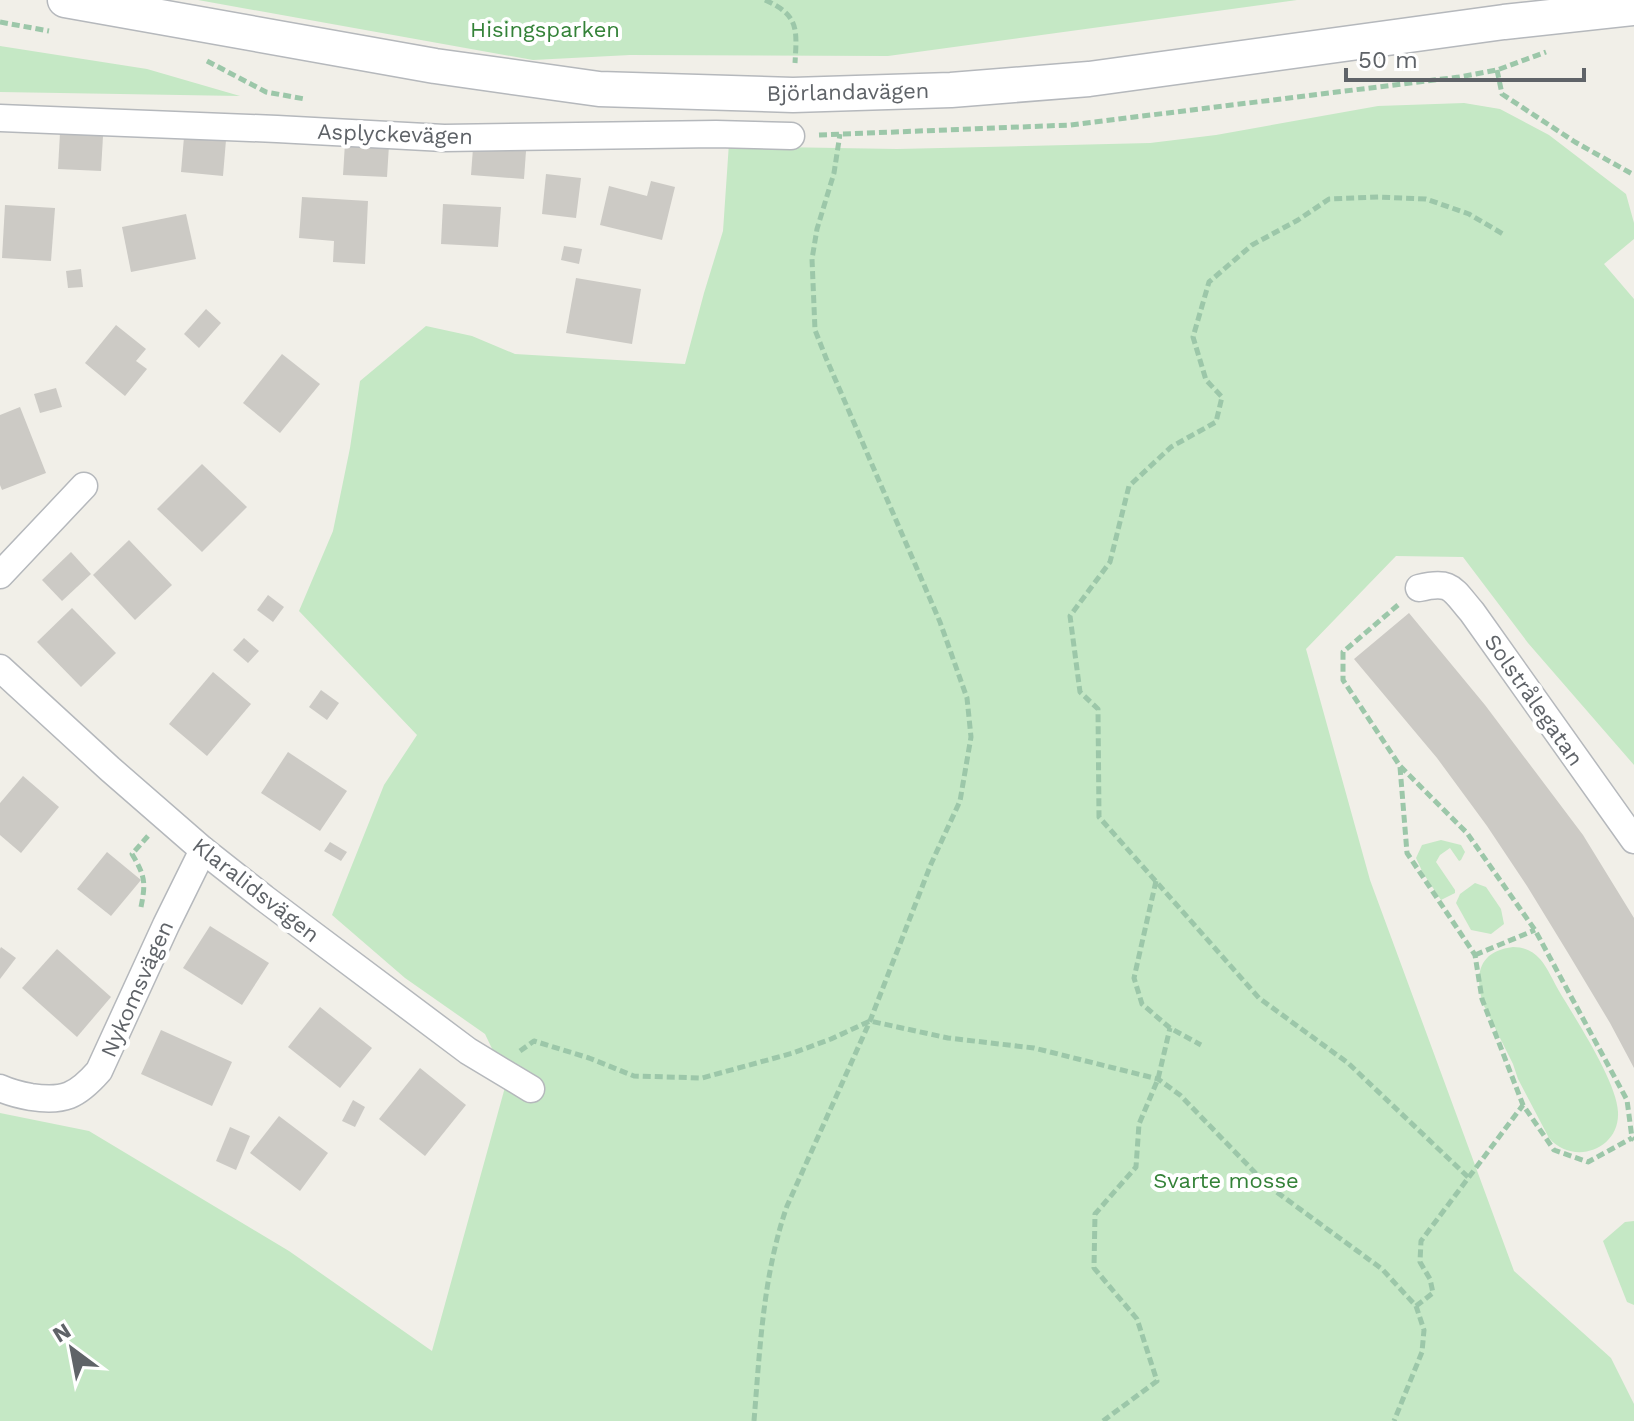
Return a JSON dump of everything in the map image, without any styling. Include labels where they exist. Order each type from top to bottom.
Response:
[{"type":"street","name":"Björlandavägen","points":[[65,0],[435,66],[599,89],[793,95],[951,90],[1089,79],[1504,22],[1634,8]]},
{"type":"street","name":"Asplyckevägen","points":[[0,118],[444,138],[716,134],[791,136]]},
{"type":"street","points":[[0,575],[84,486]]},
{"type":"street","name":"Solstrålegatan","points":[[1419,588],[1438,583],[1452,589],[1634,840]]},
{"type":"street","name":"Klaralidsvägen","points":[[0,668],[203,850],[468,1051],[531,1089]]},
{"type":"street","name":"Nykomsvägen","points":[[0,1088],[12,1094],[53,1100],[73,1094],[99,1071],[203,850]]},
{"type":"path","points":[[765,0],[789,14],[796,27],[796,49]]},
{"type":"path","points":[[0,22],[51,31]]},
{"type":"path","points":[[754,1421],[764,1303],[776,1237],[870,1021],[931,864],[960,801],[971,737],[967,698],[940,622],[815,330],[812,259],[817,229],[834,173],[840,134],[1070,125],[1459,77],[1497,70],[1557,49]]},
{"type":"path","points":[[201,57],[266,92],[309,100]]},
{"type":"path","points":[[1497,70],[1502,94],[1575,142],[1634,175]]},
{"type":"path","points":[[1468,1177],[1348,1063],[1259,998],[1099,817],[1098,709],[1080,692],[1070,616],[1110,562],[1129,486],[1171,447],[1216,422],[1222,397],[1206,380],[1193,337],[1209,282],[1252,245],[1329,199],[1426,199],[1469,214],[1503,234]]},
{"type":"path","points":[[1400,766],[1407,853],[1475,955],[1482,999],[1523,1105],[1554,1150],[1588,1162],[1633,1139],[1627,1100],[1535,930],[1467,833],[1400,766],[1343,680],[1343,652],[1419,588]]},
{"type":"path","points":[[141,908],[145,881],[143,871],[132,854],[166,818]]},
{"type":"path","points":[[1156,881],[1134,978],[1142,1004],[1170,1028],[1201,1045]]},
{"type":"path","points":[[1475,955],[1535,930]]},
{"type":"path","points":[[495,1067],[534,1041],[634,1076],[702,1078],[793,1053],[870,1021],[948,1038],[1034,1048],[1158,1079],[1180,1095],[1267,1185],[1382,1269],[1416,1306],[1424,1330],[1422,1352],[1394,1421]]},
{"type":"path","points":[[1103,1421],[1157,1381],[1137,1319],[1094,1268],[1095,1214],[1136,1167],[1139,1124],[1158,1079],[1170,1028]]},
{"type":"path","points":[[1416,1306],[1433,1293],[1430,1279],[1420,1262],[1421,1241],[1523,1105]]},
{"type":"green space","name":"Hisingsparken","points":[[198,0],[1297,0],[888,56],[630,55],[533,60]]},
{"type":"green space","points":[[0,46],[147,69],[240,96],[0,92]]},
{"type":"green space","name":"Svarte mosse","points":[[1464,103],[1500,109],[1549,135],[1626,194],[1634,223],[1634,239],[1604,264],[1634,299],[1634,765],[1528,643],[1463,557],[1396,556],[1306,649],[1370,880],[1514,1271],[1611,1358],[1634,1404],[1634,1421],[0,1421],[0,1113],[89,1131],[289,1251],[432,1351],[507,1080],[485,1034],[405,978],[332,915],[384,785],[417,735],[299,611],[333,531],[360,381],[426,326],[472,336],[515,354],[685,364],[723,231],[729,143],[897,149],[1150,143],[1216,135],[1378,106]]},
{"type":"green space","points":[[1441,840],[1461,845],[1465,852],[1459,861],[1450,848],[1436,862],[1455,890],[1455,893],[1441,900],[1416,858],[1422,845]]},
{"type":"green space","points":[[1475,883],[1486,887],[1501,909],[1504,924],[1491,934],[1471,930],[1456,903],[1460,894]]},
{"type":"green space","points":[[1513,947],[1531,952],[1543,963],[1611,1084],[1618,1112],[1617,1125],[1611,1136],[1593,1150],[1570,1151],[1549,1138],[1483,1004],[1479,983],[1482,966],[1493,953]]},
{"type":"green space","points":[[1634,1221],[1634,1305],[1627,1302],[1603,1241],[1625,1222]]},
{"type":"building","points":[[60,133],[103,136],[101,171],[58,169]]},
{"type":"building","points":[[184,137],[226,140],[223,176],[181,172]]},
{"type":"building","points":[[345,143],[389,145],[387,177],[343,175]]},
{"type":"building","points":[[473,148],[526,151],[524,179],[471,175]]},
{"type":"building","points":[[546,174],[581,178],[576,218],[542,214]]},
{"type":"building","points":[[651,181],[675,187],[662,240],[600,225],[609,186],[647,196]]},
{"type":"building","points":[[302,197],[368,201],[365,264],[333,262],[334,241],[299,238]]},
{"type":"building","points":[[443,204],[501,207],[498,247],[441,244]]},
{"type":"building","points":[[5,205],[55,208],[51,261],[2,258]]},
{"type":"building","points":[[186,214],[196,259],[131,272],[122,227]]},
{"type":"building","points":[[564,246],[582,249],[579,264],[561,260]]},
{"type":"building","points":[[81,269],[83,287],[68,288],[66,271]]},
{"type":"building","points":[[576,278],[641,289],[632,344],[566,333]]},
{"type":"building","points":[[206,309],[221,323],[199,348],[184,334]]},
{"type":"building","points":[[116,325],[146,349],[136,361],[147,369],[125,396],[85,363]]},
{"type":"building","points":[[282,354],[320,384],[280,433],[243,403]]},
{"type":"building","points":[[56,388],[62,407],[40,413],[34,394]]},
{"type":"building","points":[[20,407],[46,473],[2,490],[0,415]]},
{"type":"building","points":[[202,464],[247,507],[202,552],[157,509]]},
{"type":"building","points":[[129,540],[172,585],[135,620],[93,575]]},
{"type":"building","points":[[71,552],[91,574],[62,601],[42,580]]},
{"type":"building","points":[[268,595],[284,607],[273,622],[257,610]]},
{"type":"building","points":[[72,608],[116,653],[81,687],[37,642]]},
{"type":"building","points":[[1409,613],[1485,705],[1583,835],[1634,918],[1634,1068],[1568,953],[1487,826],[1437,758],[1354,659]]},
{"type":"building","points":[[244,638],[259,651],[248,663],[233,650]]},
{"type":"building","points":[[213,672],[251,704],[207,756],[169,724]]},
{"type":"building","points":[[321,690],[339,703],[327,720],[309,707]]},
{"type":"building","points":[[288,752],[347,791],[320,831],[261,793]]},
{"type":"building","points":[[23,776],[59,807],[21,853],[0,835],[0,803]]},
{"type":"building","points":[[330,842],[347,852],[341,861],[324,851]]},
{"type":"building","points":[[107,852],[141,880],[111,916],[77,889]]},
{"type":"building","points":[[210,926],[269,963],[242,1005],[183,968]]},
{"type":"building","points":[[0,949],[16,958],[0,979]]},
{"type":"building","points":[[57,949],[111,997],[77,1037],[22,988]]},
{"type":"building","points":[[320,1007],[372,1048],[340,1088],[288,1047]]},
{"type":"building","points":[[161,1030],[232,1062],[212,1106],[141,1074]]},
{"type":"building","points":[[420,1068],[466,1105],[425,1156],[379,1119]]},
{"type":"building","points":[[353,1100],[365,1107],[355,1127],[342,1121]]},
{"type":"building","points":[[279,1116],[328,1153],[300,1191],[250,1153]]},
{"type":"building","points":[[230,1127],[250,1136],[236,1170],[216,1161]]}]
